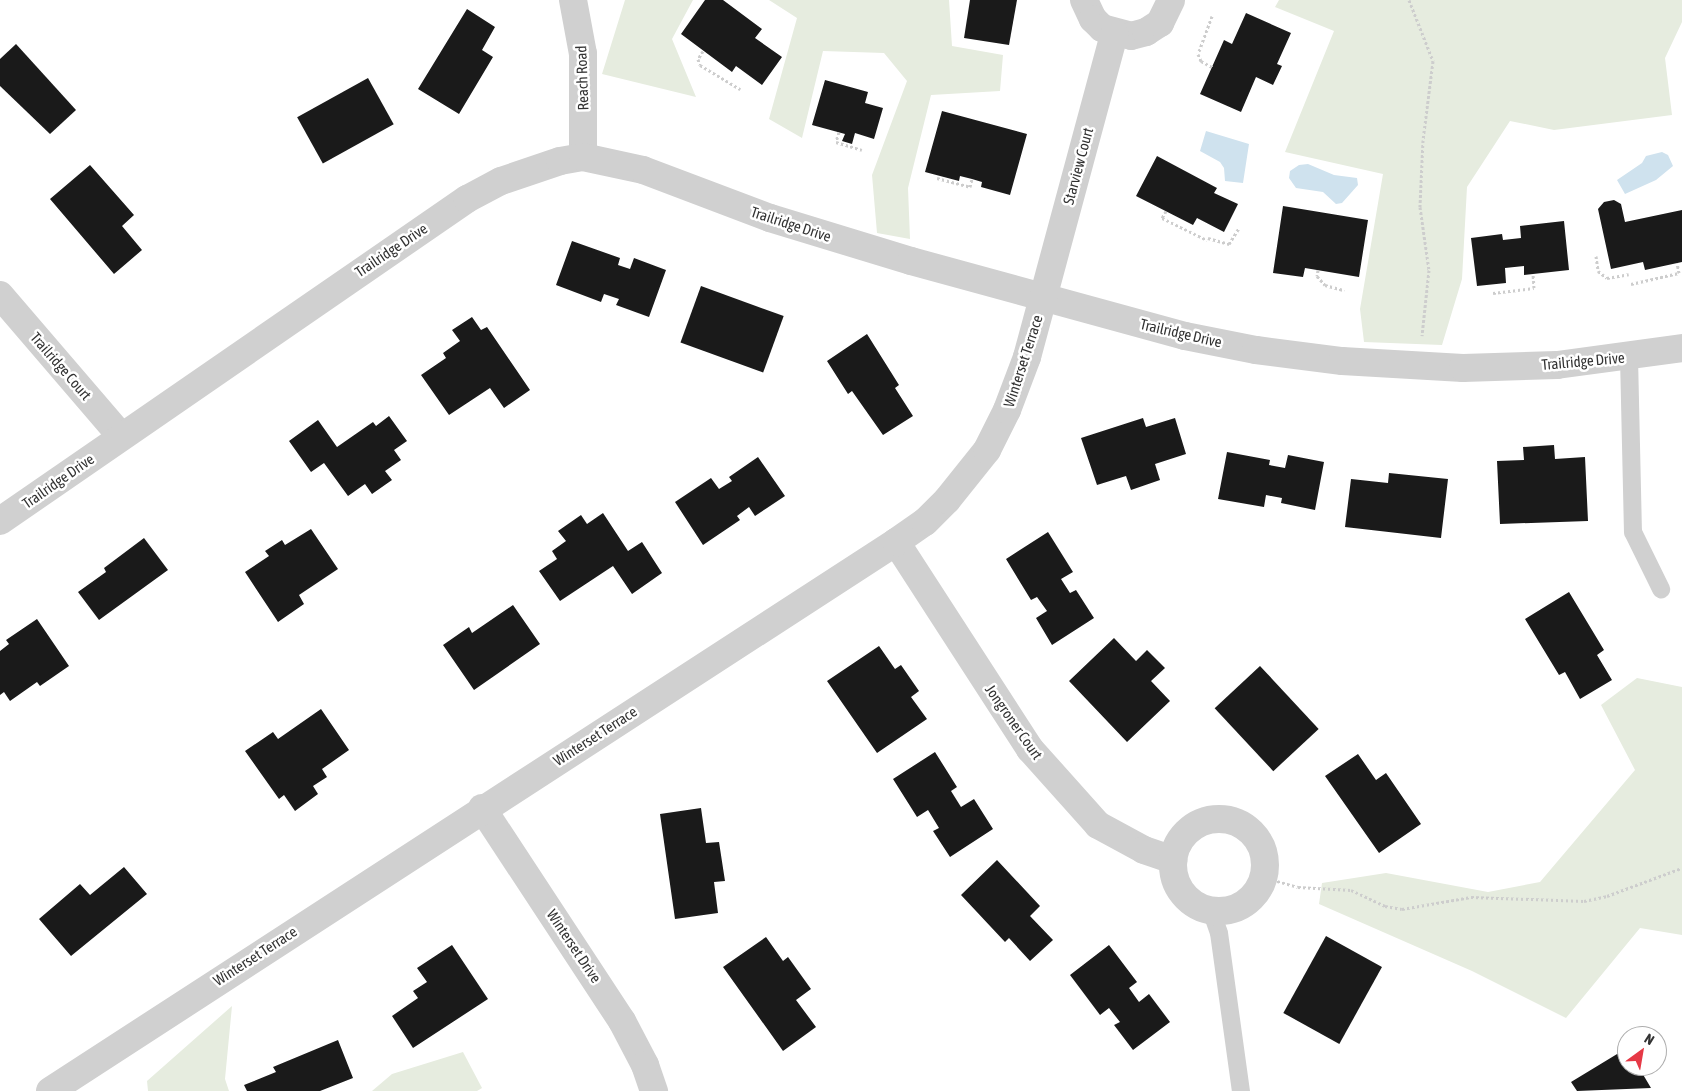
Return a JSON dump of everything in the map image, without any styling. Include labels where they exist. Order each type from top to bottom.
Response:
[{"type":"street","name":"Reach Road","points":[[573,0],[583,54],[583,158]]},
{"type":"street","points":[[1084,0],[1093,19],[1114,34],[1131,36],[1146,32],[1160,23],[1171,0]]},
{"type":"street","name":"Starview Court","points":[[1042,298],[1114,34]]},
{"type":"street","name":"Trailridge Drive","points":[[0,521],[467,199],[501,181],[560,161],[583,158],[642,170],[770,218],[1042,298],[1185,336],[1256,350],[1342,361],[1418,366],[1556,365],[1629,357],[1682,348]]},
{"type":"street","name":"Trailridge Court","points":[[0,295],[121,436]]},
{"type":"street","name":"Winterset Terrace","points":[[50,1091],[482,808],[925,522],[947,500],[987,450],[1008,410],[1027,357],[1042,298]]},
{"type":"street","name":"Jongroner Court","points":[[896,542],[1030,749],[1098,825],[1144,850],[1173,860]]},
{"type":"street","name":"Winterset Drive","points":[[482,808],[617,1012],[645,1065],[654,1091]]},
{"type":"street","points":[[1227,820],[1249,830],[1260,844],[1264,860],[1264,876],[1256,892],[1244,904],[1228,910],[1211,910],[1195,904],[1182,893],[1174,878],[1173,860],[1178,844],[1188,831],[1202,822],[1227,820]]},
{"type":"lane","points":[[1629,357],[1633,532],[1661,590]]},
{"type":"lane","points":[[1211,910],[1219,933],[1241,1091]]},
{"type":"path","points":[[1409,0],[1433,61],[1423,140],[1420,207],[1428,270],[1418,366]]},
{"type":"path","points":[[1212,16],[1198,54],[1201,61],[1212,67]]},
{"type":"path","points":[[704,51],[698,59],[700,65],[740,89]]},
{"type":"path","points":[[839,132],[836,142],[862,150]]},
{"type":"path","points":[[937,178],[970,187],[972,179]]},
{"type":"path","points":[[1166,211],[1162,218],[1208,239],[1229,244],[1239,228]]},
{"type":"path","points":[[1596,256],[1598,271],[1607,278],[1629,274]]},
{"type":"path","points":[[1631,284],[1678,273],[1677,263]]},
{"type":"path","points":[[1318,270],[1317,276],[1325,285],[1344,290]]},
{"type":"path","points":[[1493,293],[1534,288],[1533,274]]},
{"type":"path","points":[[1264,876],[1298,887],[1351,890],[1385,906],[1402,909],[1471,897],[1584,901],[1607,896],[1682,868]]},
{"type":"shaded area","points":[[625,0],[693,0],[672,39],[696,97],[602,74]]},
{"type":"shaded area","points":[[769,0],[949,0],[952,46],[1003,55],[1000,91],[931,95],[908,188],[910,239],[877,233],[872,175],[907,81],[884,53],[823,51],[802,138],[769,119],[797,18]]},
{"type":"shaded area","points":[[1279,0],[1682,0],[1682,22],[1665,58],[1672,115],[1554,130],[1510,121],[1467,187],[1462,279],[1442,345],[1364,342],[1360,309],[1383,174],[1285,152],[1334,31],[1275,7]]},
{"type":"shaded area","points":[[1637,678],[1682,687],[1682,935],[1640,928],[1566,1018],[1472,971],[1319,904],[1322,883],[1386,873],[1488,892],[1540,882],[1635,770],[1601,705]]},
{"type":"shaded area","points":[[232,1006],[225,1079],[229,1091],[148,1091],[147,1081]]},
{"type":"shaded area","points":[[463,1052],[482,1088],[477,1091],[372,1091],[392,1074]]},
{"type":"water","points":[[1206,131],[1249,144],[1243,183],[1225,181],[1224,168],[1220,162],[1200,151]]},
{"type":"water","points":[[1662,152],[1668,155],[1673,166],[1656,180],[1625,194],[1617,180],[1642,163],[1646,156]]},
{"type":"water","points":[[1308,164],[1334,175],[1357,178],[1358,185],[1342,203],[1336,204],[1323,192],[1296,188],[1289,178],[1290,171],[1299,165]]},
{"type":"building","points":[[705,0],[723,0],[762,29],[755,38],[782,57],[762,85],[736,66],[732,72],[681,34]]},
{"type":"building","points":[[970,0],[1017,0],[1009,45],[964,38]]},
{"type":"building","points":[[467,9],[495,27],[482,50],[493,57],[459,114],[418,89]]},
{"type":"building","points":[[1246,13],[1291,33],[1277,64],[1282,66],[1273,85],[1256,77],[1241,112],[1200,94],[1224,40],[1232,44]]},
{"type":"building","points":[[16,44],[76,110],[50,134],[0,86],[0,59]]},
{"type":"building","points":[[368,78],[394,124],[323,164],[297,117]]},
{"type":"building","points":[[825,80],[868,92],[865,103],[883,108],[874,139],[855,133],[852,144],[842,141],[845,134],[812,125]]},
{"type":"building","points":[[942,111],[1027,134],[1010,195],[981,187],[982,182],[972,179],[960,176],[959,181],[925,172]]},
{"type":"building","points":[[1157,156],[1217,188],[1214,193],[1238,204],[1224,232],[1197,218],[1193,225],[1136,196]]},
{"type":"building","points":[[90,165],[134,215],[122,226],[142,250],[114,274],[50,199]]},
{"type":"building","points":[[1614,200],[1621,204],[1625,222],[1682,210],[1682,262],[1645,270],[1643,262],[1611,269],[1598,209],[1604,202]]},
{"type":"building","points":[[1283,206],[1368,220],[1359,277],[1305,268],[1303,277],[1273,273]]},
{"type":"building","points":[[1564,221],[1569,270],[1524,275],[1524,266],[1505,268],[1506,283],[1477,286],[1471,238],[1502,234],[1503,240],[1521,238],[1520,226]]},
{"type":"building","points":[[572,241],[620,258],[618,265],[630,269],[634,258],[666,270],[649,317],[616,305],[619,299],[604,294],[601,302],[556,285]]},
{"type":"building","points":[[701,286],[784,316],[763,372],[680,342]]},
{"type":"building","points":[[472,317],[481,330],[487,327],[530,390],[504,408],[490,388],[449,415],[421,375],[446,358],[443,353],[460,341],[452,330]]},
{"type":"building","points":[[867,334],[899,385],[895,388],[913,416],[883,435],[852,391],[848,394],[827,361]]},
{"type":"building","points":[[389,416],[407,441],[394,450],[401,460],[385,471],[392,480],[372,494],[365,484],[348,496],[324,463],[311,472],[289,441],[318,420],[337,447],[373,422],[376,426]]},
{"type":"building","points":[[1143,418],[1146,427],[1175,418],[1186,454],[1155,464],[1160,480],[1131,490],[1126,476],[1097,485],[1081,438]]},
{"type":"building","points":[[1554,445],[1555,459],[1585,457],[1588,521],[1500,524],[1497,461],[1524,460],[1523,447]]},
{"type":"building","points":[[1227,452],[1270,460],[1269,465],[1285,468],[1288,455],[1324,462],[1315,510],[1281,503],[1282,498],[1266,495],[1264,507],[1218,499]]},
{"type":"building","points":[[758,457],[785,496],[755,516],[749,507],[737,516],[740,520],[703,545],[675,502],[711,478],[719,489],[732,481],[729,477]]},
{"type":"building","points":[[1389,473],[1448,479],[1441,538],[1345,527],[1351,479],[1388,483]]},
{"type":"building","points":[[603,513],[628,551],[642,542],[662,573],[632,594],[613,566],[560,601],[539,571],[557,559],[552,551],[566,541],[558,531],[581,515],[587,524]]},
{"type":"building","points":[[311,529],[338,569],[299,595],[304,604],[278,622],[245,572],[269,556],[265,551],[282,540],[285,545]]},
{"type":"building","points":[[1048,532],[1073,572],[1061,579],[1070,593],[1076,590],[1094,618],[1052,645],[1036,618],[1047,611],[1037,597],[1031,600],[1006,559]]},
{"type":"building","points":[[144,538],[168,570],[99,620],[78,592],[106,572],[104,568]]},
{"type":"building","points":[[1569,592],[1604,650],[1597,655],[1612,680],[1580,699],[1565,672],[1559,675],[1525,619]]},
{"type":"building","points":[[513,605],[540,644],[474,690],[443,645],[469,627],[472,633]]},
{"type":"building","points":[[37,619],[69,666],[40,686],[37,682],[10,701],[4,692],[0,695],[0,651],[9,644],[6,640]]},
{"type":"building","points":[[1114,638],[1136,661],[1147,650],[1165,668],[1151,681],[1170,701],[1127,742],[1069,681]]},
{"type":"building","points":[[879,646],[895,669],[901,665],[919,691],[911,697],[927,719],[877,753],[827,681]]},
{"type":"building","points":[[1260,666],[1319,729],[1273,771],[1215,708]]},
{"type":"building","points":[[321,709],[349,750],[322,769],[327,777],[313,786],[318,794],[295,811],[284,795],[279,799],[245,751],[273,732],[278,739]]},
{"type":"building","points":[[935,752],[957,787],[951,791],[961,807],[974,799],[993,829],[950,857],[933,831],[939,828],[928,810],[917,817],[893,779]]},
{"type":"building","points":[[1358,754],[1376,780],[1386,773],[1421,824],[1379,853],[1325,776]]},
{"type":"building","points":[[701,808],[706,843],[719,842],[725,881],[714,882],[718,913],[675,919],[660,814]]},
{"type":"building","points":[[997,860],[1040,906],[1030,916],[1053,940],[1030,961],[1009,938],[1005,942],[961,895]]},
{"type":"building","points":[[124,867],[147,894],[71,956],[39,919],[80,884],[90,895]]},
{"type":"building","points":[[1326,936],[1382,967],[1339,1044],[1283,1013]]},
{"type":"building","points":[[766,937],[783,961],[788,957],[811,989],[796,1000],[816,1027],[783,1051],[723,967]]},
{"type":"building","points":[[452,945],[488,999],[413,1048],[392,1016],[418,998],[413,991],[427,982],[417,968]]},
{"type":"building","points":[[1109,945],[1137,982],[1129,988],[1139,1002],[1149,994],[1170,1022],[1133,1050],[1114,1025],[1120,1022],[1109,1008],[1100,1015],[1070,975]]},
{"type":"building","points":[[338,1040],[353,1078],[320,1091],[247,1091],[244,1085],[276,1072],[273,1067]]},
{"type":"building","points":[[1617,1054],[1617,1076],[1644,1076],[1651,1088],[1577,1091],[1571,1082]]}]
